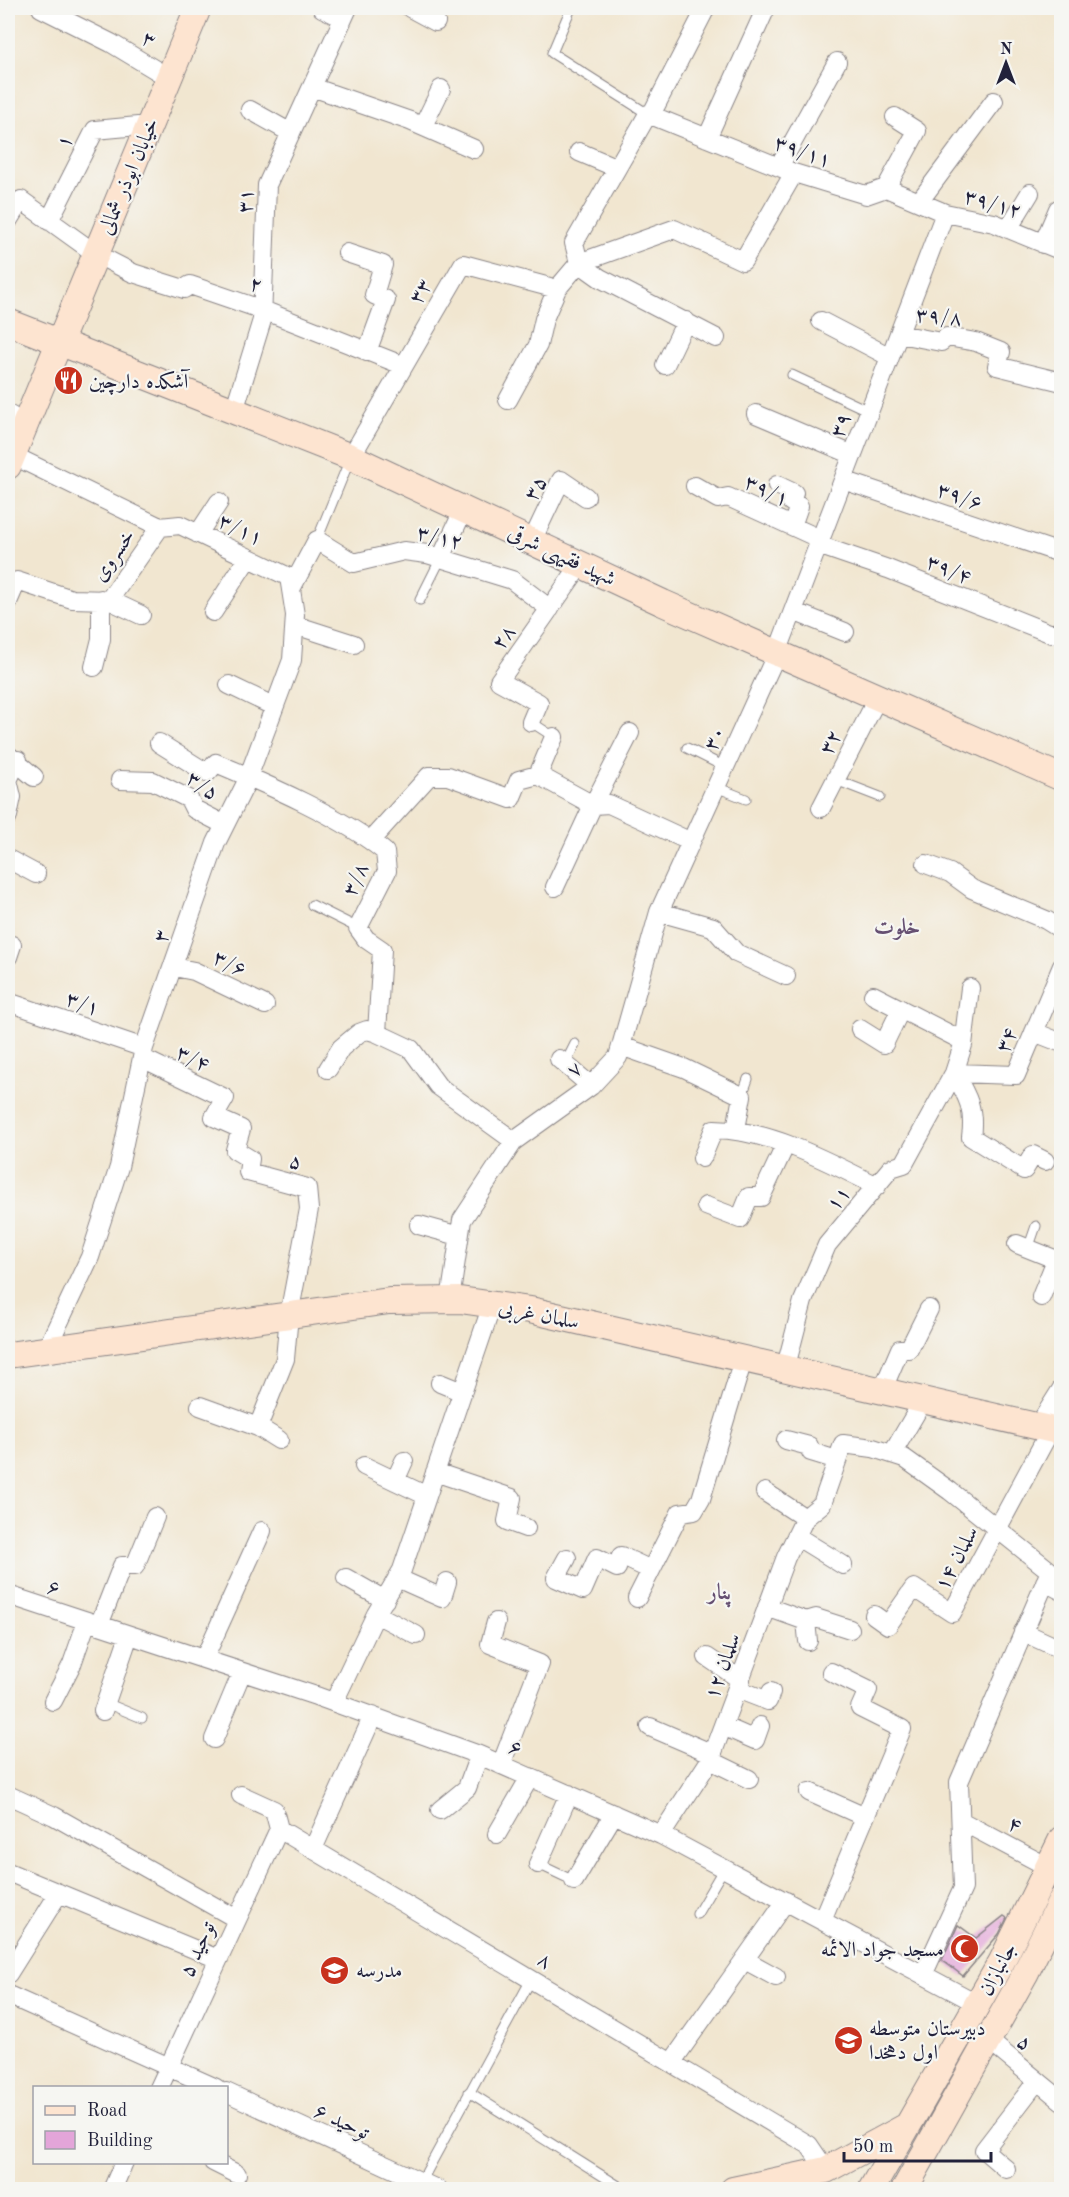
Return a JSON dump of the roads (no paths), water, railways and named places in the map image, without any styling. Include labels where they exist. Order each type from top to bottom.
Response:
[{"type":"street","name":"۳","points":[[41,8],[111,43],[169,78]]},
{"type":"street","name":"خیابان ابوذر شمالی","points":[[10,460],[16,419],[58,344],[198,8]]},
{"type":"street","points":[[322,8],[345,13]]},
{"type":"street","points":[[410,8],[436,22]]},
{"type":"street","points":[[706,8],[650,115],[574,243],[579,263],[600,278],[716,338]]},
{"type":"street","points":[[707,138],[766,8]]},
{"type":"street","name":"۳۱","points":[[234,411],[262,320],[267,184],[345,13]]},
{"type":"street","points":[[508,400],[538,345],[544,319],[557,289],[579,263],[674,229],[743,261],[837,62]]},
{"type":"street","points":[[312,87],[423,126],[474,148]]},
{"type":"street","points":[[423,126],[441,89]]},
{"type":"street","points":[[919,202],[994,100]]},
{"type":"street","points":[[250,110],[291,133]]},
{"type":"street","name":"۳۹/۱۱","points":[[650,115],[787,170],[866,195],[886,188]]},
{"type":"street","points":[[895,117],[917,131],[886,188],[945,213]]},
{"type":"street","name":"۱","points":[[49,220],[95,130],[149,126]]},
{"type":"street","points":[[579,152],[617,168]]},
{"type":"street","points":[[1008,229],[1030,193]]},
{"type":"street","name":"۲","points":[[8,221],[21,200],[96,254],[133,273],[184,289],[190,285],[263,310],[402,365]]},
{"type":"street","points":[[1043,244],[1058,208],[1062,210]]},
{"type":"street","name":"۳۹/۱۲","points":[[945,213],[994,223],[1062,251]]},
{"type":"street","name":"۳۹","points":[[777,653],[945,213]]},
{"type":"street","points":[[347,253],[383,265],[374,295],[386,300],[367,352]]},
{"type":"street","name":"۳۳","points":[[351,457],[402,365],[463,264],[557,289]]},
{"type":"street","points":[[665,365],[686,321]]},
{"type":"street","points":[[821,321],[890,357]]},
{"type":"street","name":"شهید فقیهی شرقی","points":[[8,322],[58,344],[351,457],[777,653],[1062,778]]},
{"type":"street","name":"۳۹/۸","points":[[899,334],[941,342],[947,337],[976,342],[1001,352],[998,366],[1062,382]]},
{"type":"street","points":[[756,414],[853,455]]},
{"type":"street","points":[[10,460],[160,527]]},
{"type":"street","name":"۳۵","points":[[532,541],[561,480],[586,496]]},
{"type":"street","name":"۳۹/۶","points":[[843,480],[1060,553],[1062,549]]},
{"type":"street","points":[[777,484],[794,493],[791,502],[799,506],[792,526]]},
{"type":"street","name":"۳۹/۱","points":[[695,486],[718,499],[728,496],[792,526],[819,542]]},
{"type":"street","points":[[198,534],[219,502]]},
{"type":"street","points":[[441,558],[464,508]]},
{"type":"street","name":"۳/۱۱","points":[[160,527],[180,525],[290,577],[291,589]]},
{"type":"street","name":"خسروی","points":[[8,602],[17,581],[72,599],[105,600],[160,527]]},
{"type":"street","points":[[291,589],[316,540]]},
{"type":"street","name":"۳/۱۲","points":[[316,540],[354,563],[404,551],[441,558],[512,580],[550,609]]},
{"type":"street","name":"۳۹/۴","points":[[819,542],[1052,634],[1062,630]]},
{"type":"street","points":[[213,612],[249,558]]},
{"type":"street","name":"۲۸","points":[[531,722],[539,704],[499,681],[581,564]]},
{"type":"street","name":"۳","points":[[46,1350],[90,1257],[120,1167],[143,1053],[216,843],[249,776],[273,706],[292,660],[295,625],[291,589]]},
{"type":"street","points":[[94,667],[101,639],[105,600],[141,615]]},
{"type":"street","points":[[793,611],[845,632]]},
{"type":"street","points":[[295,625],[354,644]]},
{"type":"street","name":"۳۰","points":[[691,842],[777,653]]},
{"type":"street","points":[[229,685],[273,706]]},
{"type":"street","name":"۳۲","points":[[822,808],[878,697]]},
{"type":"street","points":[[555,887],[630,733]]},
{"type":"street","points":[[538,775],[554,737]]},
{"type":"street","points":[[159,743],[207,772],[216,762],[249,776]]},
{"type":"street","points":[[13,757],[34,777]]},
{"type":"street","points":[[8,816],[12,797],[8,780],[13,757]]},
{"type":"street","points":[[371,840],[429,776],[448,776],[511,798],[519,780],[538,775],[593,805],[609,804],[691,842]]},
{"type":"street","name":"۳/۸","points":[[249,776],[371,840],[385,852],[387,870],[358,928],[366,939],[382,950],[377,1033]]},
{"type":"street","name":"۳/۵","points":[[120,780],[153,781],[189,798],[194,809],[225,825]]},
{"type":"street","name":"۷","points":[[450,1300],[462,1220],[514,1141],[591,1086],[618,1057],[659,912],[691,842]]},
{"type":"street","points":[[8,859],[36,874]]},
{"type":"street","points":[[926,864],[950,873],[972,889],[1046,920],[1062,930]]},
{"type":"street","points":[[659,912],[713,927],[736,953],[786,976]]},
{"type":"street","name":"۳۴","points":[[954,1073],[1016,1075],[1062,966]]},
{"type":"street","name":"۳/۶","points":[[174,967],[194,971],[265,1005]]},
{"type":"street","name":"۱۱","points":[[785,1370],[803,1301],[827,1245],[891,1168],[904,1164],[954,1073],[963,1041],[970,988]]},
{"type":"street","points":[[873,995],[963,1041]]},
{"type":"street","name":"۳/۱","points":[[8,1002],[143,1053]]},
{"type":"street","points":[[860,1029],[884,1044],[901,1009]]},
{"type":"street","points":[[328,1069],[341,1048],[359,1033],[367,1030],[377,1033],[411,1049],[438,1086],[514,1141]]},
{"type":"street","points":[[1034,1032],[1062,1043]]},
{"type":"street","points":[[621,1046],[745,1088],[736,1129]]},
{"type":"street","name":"۳/۴","points":[[143,1053],[225,1098]]},
{"type":"street","points":[[562,1062],[591,1086]]},
{"type":"street","points":[[954,1073],[965,1091],[974,1116],[971,1137],[1024,1170],[1033,1155],[1045,1161]]},
{"type":"street","name":"۵","points":[[225,1098],[214,1117],[241,1129],[235,1150],[250,1159],[248,1172],[307,1188],[309,1209],[290,1315]]},
{"type":"street","points":[[702,1158],[714,1129],[736,1129],[826,1161],[877,1186]]},
{"type":"street","points":[[706,1206],[740,1219],[749,1197],[761,1197],[785,1146]]},
{"type":"street","points":[[418,1225],[459,1236]]},
{"type":"street","points":[[1022,1246],[1059,1261],[1041,1297]]},
{"type":"street","name":"سلمان غربی","points":[[8,1355],[389,1301],[450,1300],[530,1310],[1050,1429]]},
{"type":"street","points":[[334,1702],[380,1607],[397,1578],[492,1305]]},
{"type":"street","points":[[882,1391],[900,1349],[909,1349],[928,1309]]},
{"type":"street","points":[[258,1427],[285,1359],[290,1315]]},
{"type":"street","points":[[637,1598],[680,1513],[694,1511],[701,1499],[743,1360]]},
{"type":"street","points":[[440,1383],[462,1392]]},
{"type":"street","name":"سلمان ۱۴","points":[[874,1615],[888,1625],[914,1588],[952,1613],[1050,1429],[1062,1388]]},
{"type":"street","points":[[892,1454],[923,1401]]},
{"type":"street","points":[[200,1406],[258,1427],[279,1440]]},
{"type":"street","points":[[786,1440],[809,1446],[811,1452],[892,1454],[904,1458],[950,1491],[1050,1571],[959,1782],[963,1888],[923,1975]]},
{"type":"street","name":"سلمان ۱۲","points":[[661,1835],[712,1757],[767,1607],[796,1536],[805,1518],[822,1504],[840,1452]]},
{"type":"street","points":[[395,1481],[404,1461]]},
{"type":"street","points":[[364,1466],[427,1496]]},
{"type":"street","points":[[435,1472],[512,1498],[507,1521],[526,1528]]},
{"type":"street","points":[[765,1492],[805,1518]]},
{"type":"street","points":[[53,1701],[122,1566],[135,1566],[155,1517]]},
{"type":"street","points":[[204,1659],[262,1531]]},
{"type":"street","points":[[796,1536],[843,1565]]},
{"type":"street","points":[[567,1558],[556,1578],[583,1590],[597,1558],[617,1568],[621,1556],[651,1570]]},
{"type":"street","points":[[346,1578],[416,1635]]},
{"type":"street","points":[[397,1578],[442,1598],[447,1582]]},
{"type":"street","points":[[1045,1582],[1062,1591]]},
{"type":"street","name":"۶","points":[[8,1595],[334,1702],[479,1755],[661,1835],[978,2004]]},
{"type":"street","points":[[767,1607],[806,1621],[816,1618],[850,1629]]},
{"type":"street","points":[[806,1621],[808,1641]]},
{"type":"street","points":[[496,1622],[490,1644],[540,1664],[501,1765]]},
{"type":"street","points":[[1023,1632],[1062,1650]]},
{"type":"street","points":[[105,1707],[129,1635]]},
{"type":"street","points":[[707,1657],[739,1684],[768,1701],[771,1692]]},
{"type":"street","points":[[214,1739],[242,1672]]},
{"type":"street","points":[[822,1920],[902,1729],[860,1708],[868,1690],[831,1672]]},
{"type":"street","points":[[313,1850],[373,1716]]},
{"type":"street","points":[[723,1726],[755,1740],[760,1726]]},
{"type":"street","points":[[650,1727],[712,1757],[749,1779]]},
{"type":"street","points":[[440,1810],[467,1788],[479,1755]]},
{"type":"street","points":[[497,1834],[530,1777]]},
{"type":"street","points":[[809,1792],[865,1817]]},
{"type":"street","points":[[538,1864],[569,1794]]},
{"type":"street","points":[[8,1795],[54,1816],[235,1918]]},
{"type":"street","name":"۸","points":[[241,1795],[274,1810],[279,1829],[313,1850],[532,1978],[809,2145],[826,2170]]},
{"type":"street","points":[[574,1881],[614,1814]]},
{"type":"street","name":"۴","points":[[961,1821],[1048,1867]]},
{"type":"street","name":"توحید ۵","points":[[160,2086],[235,1918],[279,1829]]},
{"type":"street","name":"جانبازان","points":[[871,2190],[1002,1961],[1062,1839]]},
{"type":"street","points":[[8,1872],[218,1959]]},
{"type":"street","points":[[8,1974],[58,1893]]},
{"type":"street","name":"جانبازان","points":[[904,2190],[1025,1974],[1062,1899]]},
{"type":"street","points":[[672,2062],[786,1901]]},
{"type":"street","points":[[745,1960],[776,1977]]},
{"type":"street","points":[[1002,1961],[1025,1974]]},
{"type":"street","points":[[8,1995],[212,2086]]},
{"type":"street","name":"۵","points":[[988,2040],[1062,2101]]},
{"type":"street","points":[[1006,2169],[984,2150],[1037,2081]]},
{"type":"street","name":"توحید ۶","points":[[228,2093],[420,2186],[439,2190]]},
{"type":"street","points":[[733,2190],[826,2170],[907,2126]]},
{"type":"street","points":[[112,2190],[124,2164]]},
{"type":"street","points":[[215,2164],[237,2174]]},
{"type":"lane","points":[[571,8],[552,52],[650,115]]},
{"type":"lane","points":[[792,375],[869,411]]},
{"type":"lane","points":[[316,540],[351,457]]},
{"type":"lane","points":[[420,600],[441,558]]},
{"type":"lane","points":[[531,722],[554,737]]},
{"type":"lane","points":[[687,748],[725,767]]},
{"type":"lane","points":[[836,780],[880,797]]},
{"type":"lane","points":[[716,787],[746,800]]},
{"type":"lane","points":[[312,905],[358,928]]},
{"type":"lane","points":[[562,1062],[575,1044]]},
{"type":"lane","points":[[1022,1246],[1036,1226]]},
{"type":"lane","points":[[105,1707],[142,1718]]},
{"type":"lane","points":[[538,1864],[574,1881]]},
{"type":"lane","points":[[697,1914],[724,1868]]},
{"type":"lane","points":[[420,2186],[532,1978]]},
{"type":"lane","points":[[469,2092],[625,2190]]},
{"type":"place","name":"آشکده دارچین","points":[[68,381]]},
{"type":"place","name":"مسجد جواد الائمه","points":[[965,1949]]},
{"type":"place","name":"مدرسه","points":[[335,1970]]},
{"type":"place","name":"دبیرستان متوسطه اول دهخدا","points":[[848,2040]]},
{"type":"district","name":"خلوت","points":[[897,926]]},
{"type":"district","name":"پنار","points":[[720,1591]]}]
